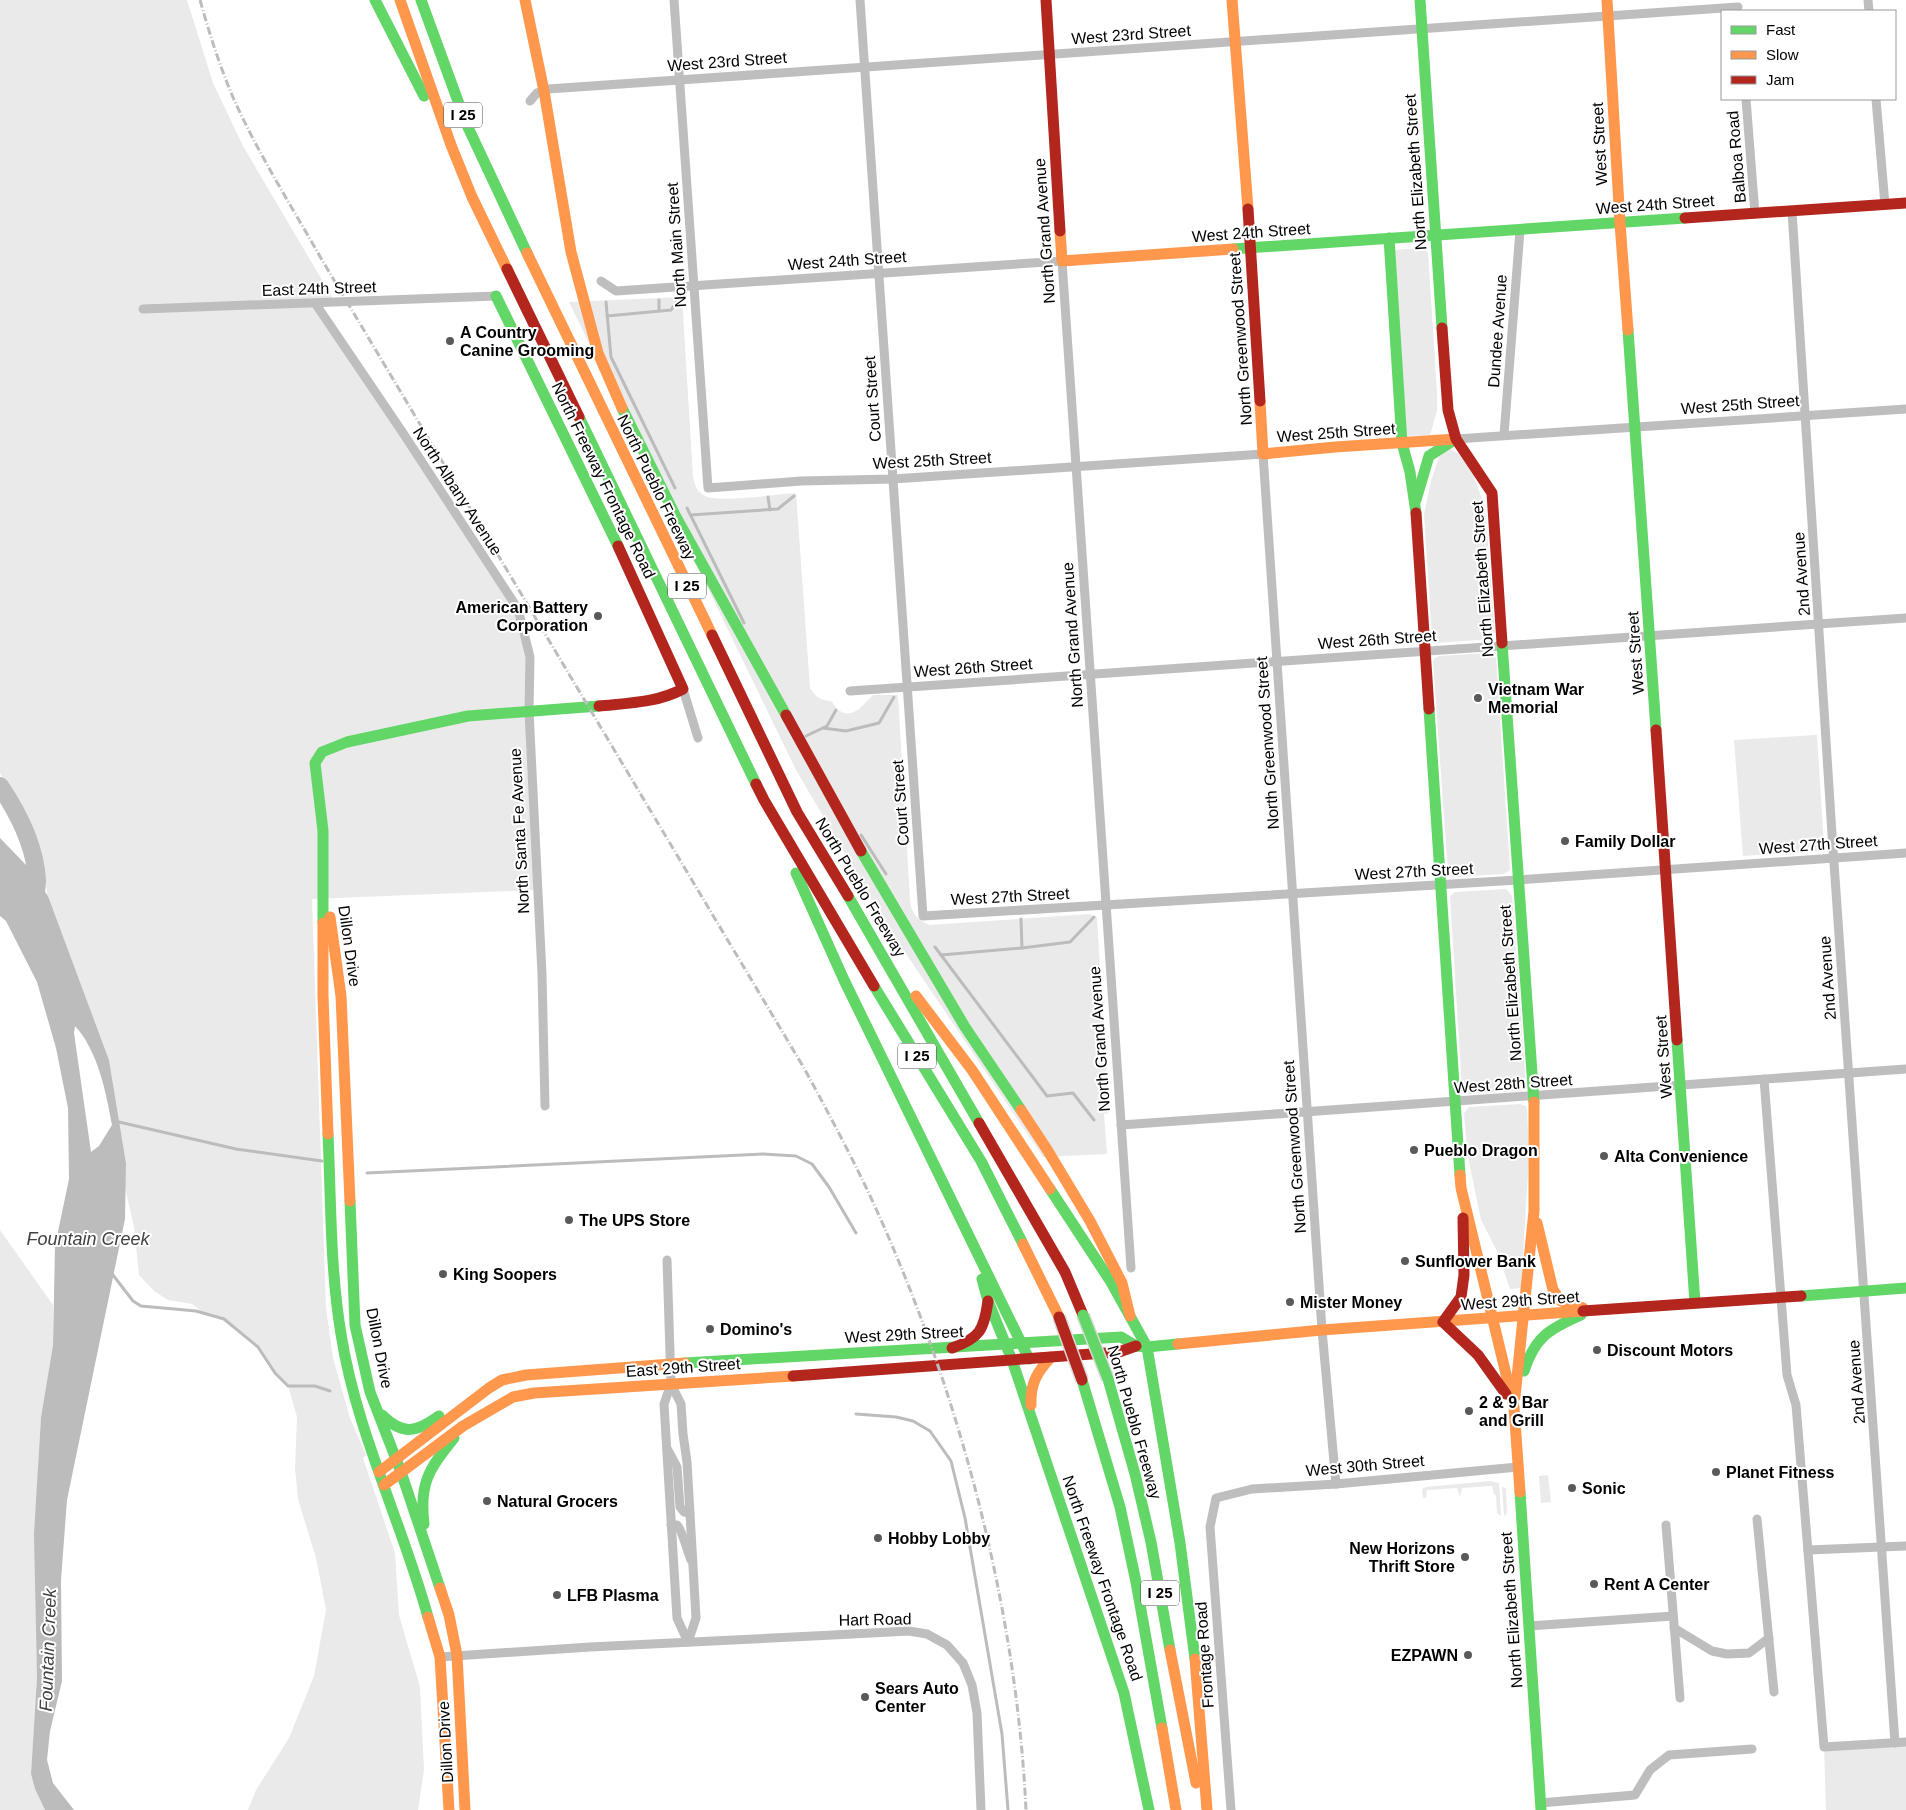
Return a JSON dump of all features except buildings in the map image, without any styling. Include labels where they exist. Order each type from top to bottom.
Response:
[{"type":"main road","points":[[375,0],[451,145]]},
{"type":"main road","name":"I 25","points":[[400,0],[451,145],[472,197],[764,800],[980,1161],[1042,1280],[1059,1317],[1101,1436],[1120,1508],[1136,1584],[1176,1810]]},
{"type":"main road","name":"North Pueblo Freeway","points":[[421,0],[466,123],[512,226],[793,804],[873,938],[1065,1272],[1108,1379],[1135,1474],[1151,1542],[1201,1810]]},
{"type":"main road","points":[[525,0],[544,90],[571,252],[598,353],[622,408],[690,542],[870,867],[965,1027],[1048,1151],[1090,1221],[1122,1283],[1130,1316]]},
{"type":"main road","name":"North Grand Avenue","points":[[1046,0],[1062,261]]},
{"type":"main road","name":"North Greenwood Street","points":[[1232,0],[1263,454]]},
{"type":"main road","name":"North Elizabeth Street","points":[[1420,0],[1448,410],[1456,439],[1492,493],[1534,1097],[1534,1211],[1514,1407]]},
{"type":"main road","name":"West Street","points":[[1607,0],[1620,223],[1682,1086],[1695,1303]]},
{"type":"main road","name":"West 24th Street","points":[[1062,261],[1906,203]]},
{"type":"main road","name":"North Elizabeth Street","points":[[1388,238],[1402,443],[1410,472],[1415,504],[1462,1196],[1514,1407],[1541,1806]]},
{"type":"main road","name":"North Freeway Frontage Road","points":[[496,296],[639,589],[683,689]]},
{"type":"main road","points":[[1415,504],[1429,456],[1456,439]]},
{"type":"main road","name":"West 25th Street","points":[[1263,454],[1456,439]]},
{"type":"main road","points":[[529,711],[648,702],[668,697],[683,689]]},
{"type":"main road","name":"Dillon Drive","points":[[449,1810],[440,1657],[418,1580],[354,1397],[341,1335],[334,1274],[323,996],[323,831],[315,762],[322,752],[346,742],[468,716],[529,711]]},
{"type":"main road","points":[[764,800],[844,980],[1029,1359]]},
{"type":"main road","name":"Dillon Drive","points":[[324,880],[340,975],[355,1325],[370,1392],[431,1559],[448,1615],[457,1655],[465,1810]]},
{"type":"main road","points":[[873,938],[972,1070],[1111,1282],[1130,1316],[1142,1346],[1168,1460],[1180,1543],[1195,1661],[1207,1810]]},
{"type":"main road","points":[[1462,1196],[1463,1282],[1461,1296],[1443,1322],[1465,1339],[1494,1372],[1514,1407]]},
{"type":"main road","points":[[1534,1211],[1553,1290],[1560,1301],[1590,1310]]},
{"type":"main road","name":"North Freeway Frontage Road","points":[[969,1236],[988,1301],[1012,1360],[1124,1693],[1149,1810]]},
{"type":"main road","name":"West 29th Street","points":[[1012,1360],[1119,1352],[1142,1346],[1322,1330],[1906,1288]]},
{"type":"main road","points":[[952,1348],[969,1342],[985,1325],[988,1301]]},
{"type":"main road","points":[[1514,1407],[1527,1358],[1535,1342],[1549,1329],[1590,1310]]},
{"type":"main road","name":"West 29th Street","points":[[671,1364],[1120,1337],[1142,1346]]},
{"type":"main road","points":[[1033,1422],[1030,1392],[1036,1373],[1051,1357]]},
{"type":"main road","name":"East 29th Street","points":[[384,1486],[463,1426],[513,1397],[534,1393],[1012,1360]]},
{"type":"main road","name":"East 29th Street","points":[[379,1472],[502,1380],[526,1374],[671,1364]]},
{"type":"main road","points":[[378,1410],[390,1425],[409,1431],[427,1425],[454,1404],[489,1388]]},
{"type":"main road","points":[[431,1559],[422,1512],[425,1488],[432,1467],[463,1426]]},
{"type":"street","name":"North Main Street","points":[[674,0],[708,488]]},
{"type":"street","name":"Court Street","points":[[860,0],[923,916]]},
{"type":"street","name":"West 23rd Street","points":[[544,90],[679,79],[1422,30],[1738,6]]},
{"type":"street","points":[[530,101],[537,93],[544,90]]},
{"type":"street","name":"Balboa Road","points":[[1746,100],[1756,214]]},
{"type":"street","points":[[1876,100],[1885,205]]},
{"type":"street","name":"2nd Avenue","points":[[1792,211],[1895,1743]]},
{"type":"street","name":"Dundee Avenue","points":[[1504,435],[1520,230]]},
{"type":"street","name":"West 24th Street","points":[[601,281],[616,291],[1062,261]]},
{"type":"street","name":"North Grand Avenue","points":[[1062,261],[1131,1268]]},
{"type":"street","name":"East 24th Street","points":[[143,309],[496,296]]},
{"type":"street","name":"North Albany Avenue","points":[[315,303],[518,609],[530,657],[529,711]]},
{"type":"street","name":"West 25th Street","points":[[1456,439],[1906,409]]},
{"type":"street","name":"West 25th Street","points":[[708,488],[802,481],[893,479],[1263,454]]},
{"type":"street","name":"North Greenwood Street","points":[[1263,454],[1322,1330],[1336,1484]]},
{"type":"street","name":"West 26th Street","points":[[850,691],[1906,618]]},
{"type":"street","name":"North Freeway Frontage Road","points":[[683,689],[698,738]]},
{"type":"street","name":"North Santa Fe Avenue","points":[[529,711],[546,1106]]},
{"type":"street","name":"West 27th Street","points":[[923,916],[1518,880],[1906,853]]},
{"type":"street","name":"West 28th Street","points":[[1121,1125],[1906,1070]]},
{"type":"street","points":[[1764,1079],[1787,1375],[1796,1405],[1824,1747],[1906,1742]]},
{"type":"street","points":[[666,1260],[671,1384],[664,1404],[677,1618],[688,1642]]},
{"type":"street","points":[[671,1384],[681,1404],[694,1565],[696,1618],[688,1642]]},
{"type":"street","points":[[667,1448],[677,1467],[680,1507],[684,1512],[690,1513]]},
{"type":"street","name":"West 30th Street","points":[[1216,1498],[1252,1489],[1336,1484],[1518,1467]]},
{"type":"street","name":"Frontage Road","points":[[1216,1498],[1210,1527],[1231,1810]]},
{"type":"street","points":[[1757,1519],[1774,1692]]},
{"type":"street","points":[[671,1525],[677,1524],[682,1528],[686,1549],[694,1565]]},
{"type":"street","points":[[1666,1525],[1680,1698]]},
{"type":"street","points":[[1808,1550],[1906,1546]]},
{"type":"street","points":[[1529,1626],[1673,1616]]},
{"type":"street","points":[[1674,1628],[1712,1651],[1727,1654],[1749,1653],[1769,1638]]},
{"type":"street","name":"Hart Road","points":[[440,1657],[909,1631],[927,1634],[947,1645],[963,1663],[972,1685],[977,1713],[981,1810]]},
{"type":"street","points":[[1541,1806],[1635,1795],[1650,1770],[1669,1755],[1752,1749]]},
{"type":"shaded area","points":[[0,0],[187,0],[213,83],[243,146],[335,302],[316,303],[518,609],[530,657],[538,890],[312,899],[326,1308],[333,1358],[350,1418],[366,1455],[363,1458],[395,1553],[399,1615],[420,1687],[424,1770],[418,1810],[248,1810],[256,1790],[289,1738],[314,1676],[326,1610],[316,1558],[298,1499],[295,1468],[297,1417],[288,1386],[275,1373],[258,1347],[224,1319],[205,1314],[192,1304],[168,1300],[154,1291],[139,1275],[134,1227],[125,1188],[126,1163],[109,1060],[48,896],[38,845],[0,773]]},
{"type":"shaded area","points":[[1423,248],[1428,253],[1437,411],[1430,435],[1407,436],[1394,250]]},
{"type":"shaded area","points":[[682,297],[693,477],[697,488],[705,496],[723,499],[796,493],[810,688],[819,698],[832,702],[837,709],[848,714],[861,707],[873,695],[898,695],[910,900],[913,912],[918,918],[929,925],[1090,914],[1097,918],[1109,1113],[1104,1114],[1107,1154],[1043,1157],[890,930],[796,770],[569,302]]},
{"type":"shaded area","points":[[1450,449],[1459,454],[1473,474],[1485,507],[1495,633],[1490,639],[1437,643],[1432,638],[1424,514],[1431,481],[1440,454]]},
{"type":"shaded area","points":[[1492,653],[1496,658],[1510,870],[1504,874],[1453,877],[1448,873],[1433,661],[1439,656]]},
{"type":"shaded area","points":[[1817,735],[1824,847],[1820,851],[1743,856],[1734,740]]},
{"type":"shaded area","points":[[1506,889],[1512,896],[1526,1086],[1521,1091],[1468,1094],[1462,1089],[1450,896],[1455,892]]},
{"type":"shaded area","points":[[1520,1104],[1526,1106],[1527,1109],[1529,1156],[1521,1288],[1510,1289],[1497,1251],[1481,1220],[1467,1152],[1464,1113],[1469,1107]]},
{"type":"shaded area","points":[[0,1230],[53,1305],[53,1345],[41,1417],[38,1468],[37,1677],[31,1774],[35,1789],[45,1810],[0,1810]]},
{"type":"shaded area","points":[[1548,1475],[1551,1502],[1541,1503],[1539,1476]]},
{"type":"shaded area","points":[[1490,1481],[1499,1483],[1501,1516],[1497,1513],[1496,1495],[1492,1486],[1462,1488],[1460,1497],[1457,1488],[1427,1490],[1426,1498],[1423,1498],[1422,1489],[1426,1487]]},
{"type":"shaded area","points":[[1502,1487],[1506,1488],[1507,1513],[1504,1516]]},
{"type":"shaded area","points":[[1906,1741],[1906,1810],[1826,1810],[1824,1747]]},
{"type":"water","name":"Fountain Creek","points":[[0,838],[26,865],[48,896],[109,1060],[126,1163],[125,1219],[67,1500],[61,1580],[62,1681],[50,1731],[47,1760],[53,1783],[74,1810],[45,1810],[35,1789],[31,1774],[37,1677],[34,1534],[41,1417],[53,1345],[55,1246],[69,1179],[68,1108],[56,1048],[37,982],[6,921],[0,916]],"holes":[[[75,1026],[90,1047],[100,1072],[112,1125],[99,1146],[91,1152],[74,1033]]]},
{"type":"waterway","points":[[607,316],[671,310],[679,299]]},
{"type":"waterway","points":[[659,300],[659,311]]},
{"type":"waterway","points":[[606,302],[611,357],[675,488]]},
{"type":"waterway","points":[[691,515],[778,509],[794,496]]},
{"type":"waterway","points":[[768,497],[770,510]]},
{"type":"waterway","points":[[687,508],[744,623]]},
{"type":"waterway","points":[[823,728],[846,731],[879,723],[894,697]]},
{"type":"waterway","points":[[806,736],[827,726],[836,710]]},
{"type":"waterway","name":"Fountain Creek","points":[[0,786],[20,819],[33,854],[37,880],[35,903]]},
{"type":"waterway","points":[[861,835],[886,874]]},
{"type":"waterway","points":[[941,955],[1070,942],[1094,917]]},
{"type":"waterway","points":[[1021,919],[1022,948]]},
{"type":"waterway","points":[[935,947],[1047,1096],[1073,1093],[1094,1120]]},
{"type":"waterway","points":[[119,1122],[236,1149],[322,1161]]},
{"type":"waterway","points":[[367,1173],[763,1154],[796,1156],[812,1164],[829,1187],[856,1233]]},
{"type":"waterway","points":[[113,1275],[133,1301],[141,1306],[196,1311],[224,1319],[258,1347],[275,1373],[288,1386],[315,1386],[330,1391]]},
{"type":"waterway","points":[[856,1414],[896,1417],[913,1421],[930,1431],[951,1461],[965,1518],[1002,1734],[1008,1810]]},
{"type":"railway","points":[[200,0],[223,72],[252,137],[322,260],[804,1068],[871,1198],[918,1310],[942,1379],[964,1449],[983,1521],[999,1593],[1012,1666],[1021,1738],[1026,1810]]},
{"type":"traffic: fast","points":[[375,0],[424,96]]},
{"type":"traffic: fast","points":[[421,0],[466,123],[527,253]]},
{"type":"traffic: fast","points":[[1420,0],[1442,328]]},
{"type":"traffic: fast","points":[[1233,249],[1685,218]]},
{"type":"traffic: fast","points":[[1389,238],[1402,443],[1410,472],[1416,513]]},
{"type":"traffic: fast","points":[[496,296],[618,546]]},
{"type":"traffic: fast","points":[[1628,330],[1656,730]]},
{"type":"traffic: fast","points":[[622,408],[676,517],[786,715]]},
{"type":"traffic: fast","points":[[579,417],[756,784]]},
{"type":"traffic: fast","points":[[1416,500],[1429,456],[1454,440]]},
{"type":"traffic: fast","points":[[1502,643],[1534,1102]]},
{"type":"traffic: fast","points":[[323,923],[323,831],[315,763],[322,752],[347,742],[468,716],[599,706]]},
{"type":"traffic: fast","points":[[1429,709],[1460,1175]]},
{"type":"traffic: fast","points":[[861,851],[965,1027],[1021,1110]]},
{"type":"traffic: fast","points":[[796,873],[844,980],[1029,1359]]},
{"type":"traffic: fast","points":[[848,896],[979,1123]]},
{"type":"traffic: fast","points":[[874,986],[981,1161],[1023,1244]]},
{"type":"traffic: fast","points":[[1677,1040],[1695,1303]]},
{"type":"traffic: fast","points":[[328,1134],[337,1309],[348,1370],[368,1441],[406,1547],[428,1617]]},
{"type":"traffic: fast","points":[[1050,1189],[1111,1282],[1147,1347],[1180,1543],[1195,1659]]},
{"type":"traffic: fast","points":[[350,1201],[355,1325],[370,1392],[401,1472],[440,1588]]},
{"type":"traffic: fast","points":[[982,1279],[988,1301],[1012,1360]]},
{"type":"traffic: fast","points":[[1801,1296],[1906,1288]]},
{"type":"traffic: fast","points":[[1083,1315],[1108,1379]]},
{"type":"traffic: fast","points":[[1524,1371],[1528,1359],[1538,1342],[1552,1330],[1581,1315]]},
{"type":"traffic: fast","points":[[685,1363],[1121,1337],[1136,1346],[1147,1347],[1178,1344]]},
{"type":"traffic: fast","points":[[1012,1360],[1124,1693],[1149,1810]]},
{"type":"traffic: fast","points":[[1108,1379],[1135,1474],[1151,1542],[1170,1650]]},
{"type":"traffic: fast","points":[[1082,1380],[1120,1507],[1136,1582],[1162,1728]]},
{"type":"traffic: fast","points":[[382,1415],[403,1429],[424,1426],[439,1416]]},
{"type":"traffic: fast","points":[[424,1524],[423,1498],[428,1477],[432,1468],[454,1438]]},
{"type":"traffic: fast","points":[[1520,1492],[1541,1810]]},
{"type":"traffic: slow","points":[[400,0],[451,145],[472,197],[507,269]]},
{"type":"traffic: slow","points":[[525,0],[544,91],[571,252],[598,353],[622,408]]},
{"type":"traffic: slow","points":[[1232,0],[1248,209]]},
{"type":"traffic: slow","points":[[1607,0],[1628,330]]},
{"type":"traffic: slow","points":[[1060,231],[1062,261],[1233,249]]},
{"type":"traffic: slow","points":[[527,253],[712,635]]},
{"type":"traffic: slow","points":[[1260,401],[1263,454],[1456,439]]},
{"type":"traffic: slow","points":[[330,917],[341,996],[350,1201]]},
{"type":"traffic: slow","points":[[323,923],[323,996],[328,1134]]},
{"type":"traffic: slow","points":[[916,996],[972,1070],[1050,1189]]},
{"type":"traffic: slow","points":[[1515,1397],[1534,1211],[1534,1102]]},
{"type":"traffic: slow","points":[[1021,1110],[1090,1221],[1122,1283],[1130,1316]]},
{"type":"traffic: slow","points":[[1460,1175],[1461,1188],[1514,1407],[1520,1492]]},
{"type":"traffic: slow","points":[[1537,1223],[1553,1290],[1561,1301],[1583,1308]]},
{"type":"traffic: slow","points":[[1023,1244],[1059,1317]]},
{"type":"traffic: slow","points":[[1178,1344],[1322,1330],[1583,1311]]},
{"type":"traffic: slow","points":[[1031,1405],[1035,1379],[1051,1357]]},
{"type":"traffic: slow","points":[[379,1472],[502,1380],[526,1375],[685,1363]]},
{"type":"traffic: slow","points":[[384,1485],[463,1426],[513,1397],[534,1393],[793,1376]]},
{"type":"traffic: slow","points":[[440,1588],[449,1615],[457,1655],[465,1810]]},
{"type":"traffic: slow","points":[[428,1617],[440,1657],[449,1810]]},
{"type":"traffic: slow","points":[[1170,1650],[1196,1783]]},
{"type":"traffic: slow","points":[[1195,1659],[1207,1810]]},
{"type":"traffic: slow","points":[[1162,1728],[1176,1810]]},
{"type":"traffic: jam","points":[[1046,0],[1060,231]]},
{"type":"traffic: jam","points":[[1685,218],[1906,203]]},
{"type":"traffic: jam","points":[[1248,209],[1260,401]]},
{"type":"traffic: jam","points":[[507,269],[579,417]]},
{"type":"traffic: jam","points":[[1442,328],[1448,410],[1456,439],[1492,493],[1502,643]]},
{"type":"traffic: jam","points":[[1416,513],[1429,709]]},
{"type":"traffic: jam","points":[[599,706],[652,700],[683,689],[618,546]]},
{"type":"traffic: jam","points":[[712,635],[797,812],[848,896]]},
{"type":"traffic: jam","points":[[786,715],[861,851]]},
{"type":"traffic: jam","points":[[1656,730],[1677,1040]]},
{"type":"traffic: jam","points":[[756,784],[874,986]]},
{"type":"traffic: jam","points":[[979,1123],[1065,1272],[1083,1315]]},
{"type":"traffic: jam","points":[[1463,1218],[1464,1275],[1461,1297],[1443,1322],[1478,1355],[1506,1394]]},
{"type":"traffic: jam","points":[[1583,1311],[1801,1296]]},
{"type":"traffic: jam","points":[[952,1348],[969,1341],[979,1332],[985,1319],[988,1301]]},
{"type":"traffic: jam","points":[[1059,1317],[1082,1380]]},
{"type":"traffic: jam","points":[[793,1376],[1119,1352],[1136,1346]]},
{"type":"place","name":"A Country Canine Grooming","points":[[450,341]]},
{"type":"place","name":"American Battery Corporation","points":[[598,616]]},
{"type":"place","name":"Vietnam War Memorial","points":[[1478,698]]},
{"type":"place","name":"Family Dollar","points":[[1565,841]]},
{"type":"place","name":"Pueblo Dragon","points":[[1414,1150]]},
{"type":"place","name":"Alta Convenience","points":[[1604,1156]]},
{"type":"place","name":"The UPS Store","points":[[569,1220]]},
{"type":"place","name":"Sunflower Bank","points":[[1405,1261]]},
{"type":"place","name":"King Soopers","points":[[443,1274]]},
{"type":"place","name":"Mister Money","points":[[1290,1302]]},
{"type":"place","name":"Domino's","points":[[710,1329]]},
{"type":"place","name":"Discount Motors","points":[[1597,1350]]},
{"type":"place","name":"2 & 9 Bar and Grill","points":[[1469,1411]]},
{"type":"place","name":"Planet Fitness","points":[[1716,1472]]},
{"type":"place","name":"Sonic","points":[[1572,1488]]},
{"type":"place","name":"Natural Grocers","points":[[487,1501]]},
{"type":"place","name":"Hobby Lobby","points":[[878,1538]]},
{"type":"place","name":"New Horizons Thrift Store","points":[[1465,1557]]},
{"type":"place","name":"Rent A Center","points":[[1594,1584]]},
{"type":"place","name":"LFB Plasma","points":[[557,1595]]},
{"type":"place","name":"EZPAWN","points":[[1468,1655]]},
{"type":"place","name":"Sears Auto Center","points":[[865,1697]]}]
